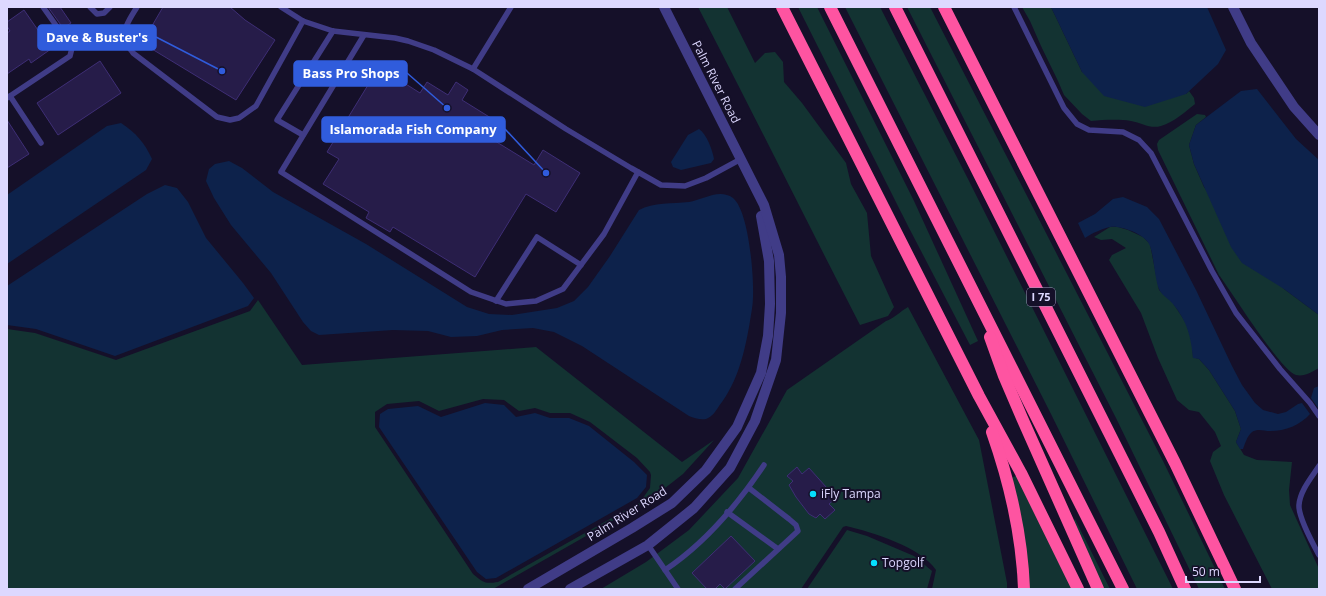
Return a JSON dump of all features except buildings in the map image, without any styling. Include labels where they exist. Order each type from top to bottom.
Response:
[{"type":"highway","points":[[782,7],[979,396],[1021,472],[1078,589]]},
{"type":"highway","points":[[830,7],[1123,589]]},
{"type":"highway","name":"I 75","points":[[895,7],[1159,532],[1185,589]]},
{"type":"highway","points":[[944,7],[1175,463],[1235,589]]},
{"type":"highway","points":[[981,305],[990,339],[1004,376],[1098,589]]},
{"type":"highway","points":[[979,396],[1009,487],[1021,549],[1024,589]]},
{"type":"street","name":"Palm River Road","points":[[528,589],[632,528],[672,502],[706,470],[737,427],[761,373],[768,336],[770,304],[769,261],[763,220],[741,159],[664,7]]},
{"type":"street","points":[[1233,7],[1258,55],[1294,107],[1319,135]]},
{"type":"street","name":"Palm River Road","points":[[570,589],[648,545],[694,508],[730,468],[755,421],[776,360],[781,313],[781,277],[779,255],[764,205],[745,169]]},
{"type":"lane","points":[[41,143],[9,97],[70,56],[72,48],[43,7]]},
{"type":"lane","points":[[90,7],[97,14],[104,13],[110,7]]},
{"type":"lane","points":[[137,7],[124,33],[126,43],[133,53],[217,116],[230,120],[239,118],[256,106],[303,21]]},
{"type":"lane","points":[[281,7],[303,21],[333,31],[395,38],[434,50],[472,69],[542,114],[661,185],[685,186],[706,178],[741,159]]},
{"type":"lane","points":[[472,69],[511,7]]},
{"type":"lane","points":[[1014,7],[1064,108],[1077,124],[1089,130],[1123,132],[1139,140],[1151,153],[1212,271],[1236,313],[1319,416]]},
{"type":"lane","points":[[303,135],[277,120],[333,31]]},
{"type":"lane","points":[[364,35],[281,172],[471,292],[506,304],[536,301],[563,289],[604,234],[638,172]]},
{"type":"lane","points":[[496,301],[537,237],[581,265]]},
{"type":"lane","points":[[665,570],[682,558],[700,542],[748,488],[764,465]]},
{"type":"lane","points":[[1319,466],[1302,494],[1299,506],[1305,527],[1319,555]]},
{"type":"lane","points":[[735,589],[798,532],[796,525],[789,518],[748,488]]},
{"type":"lane","points":[[727,512],[778,549]]},
{"type":"lane","points":[[648,545],[678,589]]},
{"type":"green space","points":[[698,7],[727,7],[755,63],[765,53],[775,52],[783,62],[784,82],[802,103],[846,163],[851,184],[867,213],[871,256],[894,307],[888,316],[860,325]]},
{"type":"green space","points":[[798,7],[817,7],[914,201],[978,341],[970,345],[908,226]]},
{"type":"green space","points":[[845,7],[880,7],[968,179],[1173,589],[1137,589],[1051,414]]},
{"type":"green space","points":[[907,7],[930,7],[1163,461],[1225,589],[1199,589],[1116,418]]},
{"type":"green space","points":[[1022,7],[1051,7],[1082,72],[1186,94],[1189,91],[1194,98],[1195,104],[1175,119],[1157,127],[1126,120],[1091,121],[1082,114],[1064,95]]},
{"type":"green space","points":[[1197,114],[1205,115],[1206,117],[1196,125],[1189,145],[1194,164],[1204,187],[1284,289],[1319,315],[1319,368],[1308,374],[1296,375],[1279,360],[1256,330],[1219,275],[1158,150],[1157,144],[1159,140]]},
{"type":"green space","points":[[1110,227],[1118,227],[1128,230],[1143,237],[1150,244],[1159,290],[1173,303],[1186,323],[1192,341],[1193,357],[1199,359],[1209,370],[1235,411],[1241,429],[1236,442],[1244,455],[1257,460],[1292,462],[1289,490],[1290,505],[1319,569],[1319,589],[1272,589],[1224,495],[1210,461],[1213,452],[1221,446],[1215,432],[1199,412],[1189,410],[1177,400],[1158,358],[1141,313],[1109,260],[1112,255],[1126,248],[1112,239],[1101,240],[1094,237]]},
{"type":"green space","points":[[258,300],[302,365],[536,347],[682,462],[714,440],[683,474],[651,499],[493,589],[7,589],[7,329],[35,333],[116,360],[250,311]],"holes":[[[483,399],[504,400],[519,411],[535,408],[550,413],[570,413],[590,422],[637,458],[650,472],[650,488],[640,502],[498,582],[487,583],[473,574],[375,427],[375,412],[387,404],[419,401],[439,411]]]},
{"type":"green space","points":[[908,307],[979,440],[1007,589],[932,589],[936,570],[919,554],[882,536],[846,526],[843,527],[801,589],[601,589],[646,562],[689,530],[738,478],[787,390]]},
{"type":"green space","points":[[1016,476],[1072,589],[1028,589],[1011,478]]},
{"type":"green space","points":[[1075,519],[1110,589],[1102,589],[1073,522]]},
{"type":"green space","name":"Topgolf","points":[[847,530],[867,536],[914,556],[932,571],[927,589],[807,589]]},
{"type":"water","points":[[1051,7],[1207,7],[1226,50],[1218,64],[1186,94],[1145,107],[1104,96],[1082,72]]},
{"type":"water","points":[[1257,89],[1296,139],[1319,160],[1319,315],[1284,289],[1242,263],[1231,247],[1194,164],[1189,145],[1196,125],[1241,91]]},
{"type":"water","points":[[121,123],[139,138],[149,153],[152,159],[146,170],[7,264],[7,195],[107,126]]},
{"type":"water","points":[[699,129],[709,142],[714,159],[711,163],[681,170],[673,167],[671,162],[688,135]]},
{"type":"water","points":[[229,161],[242,168],[273,192],[366,244],[467,307],[489,314],[512,315],[557,308],[574,301],[588,287],[610,256],[639,210],[645,207],[657,204],[689,202],[717,194],[728,195],[733,198],[738,205],[743,216],[747,230],[753,275],[753,300],[750,321],[746,344],[736,376],[726,397],[714,414],[706,419],[699,419],[689,416],[582,346],[554,332],[533,328],[502,330],[477,336],[451,337],[428,331],[393,330],[319,335],[311,331],[303,322],[271,273],[231,225],[214,198],[206,181],[209,169],[215,164]]},
{"type":"water","points":[[165,185],[177,188],[188,202],[206,238],[254,298],[248,306],[115,356],[36,329],[7,325],[7,286],[147,194]]},
{"type":"water","points":[[1123,197],[1147,207],[1159,219],[1196,290],[1232,366],[1242,385],[1255,403],[1263,410],[1278,414],[1286,412],[1302,403],[1310,414],[1306,418],[1292,427],[1282,430],[1254,431],[1246,440],[1243,449],[1240,449],[1236,442],[1241,429],[1235,411],[1209,370],[1199,359],[1193,358],[1188,329],[1178,310],[1161,293],[1158,287],[1148,242],[1144,238],[1127,229],[1115,227],[1100,230],[1085,238],[1078,223],[1095,214],[1113,199]]},
{"type":"water","points":[[1319,386],[1318,408],[1311,398],[1314,388]]},
{"type":"water","points":[[485,403],[504,405],[516,417],[535,413],[550,418],[569,418],[589,426],[634,462],[647,475],[646,487],[637,498],[496,578],[486,579],[477,572],[379,427],[380,414],[388,409],[418,406],[441,417]]},
{"type":"place","name":"Dave & Buster's","points":[[222,71]]},
{"type":"place","name":"Bass Pro Shops","points":[[447,108]]},
{"type":"place","name":"Islamorada Fish Company","points":[[546,173]]},
{"type":"place","name":"iFly Tampa","points":[[813,494]]},
{"type":"place","name":"Topgolf","points":[[874,563]]}]
